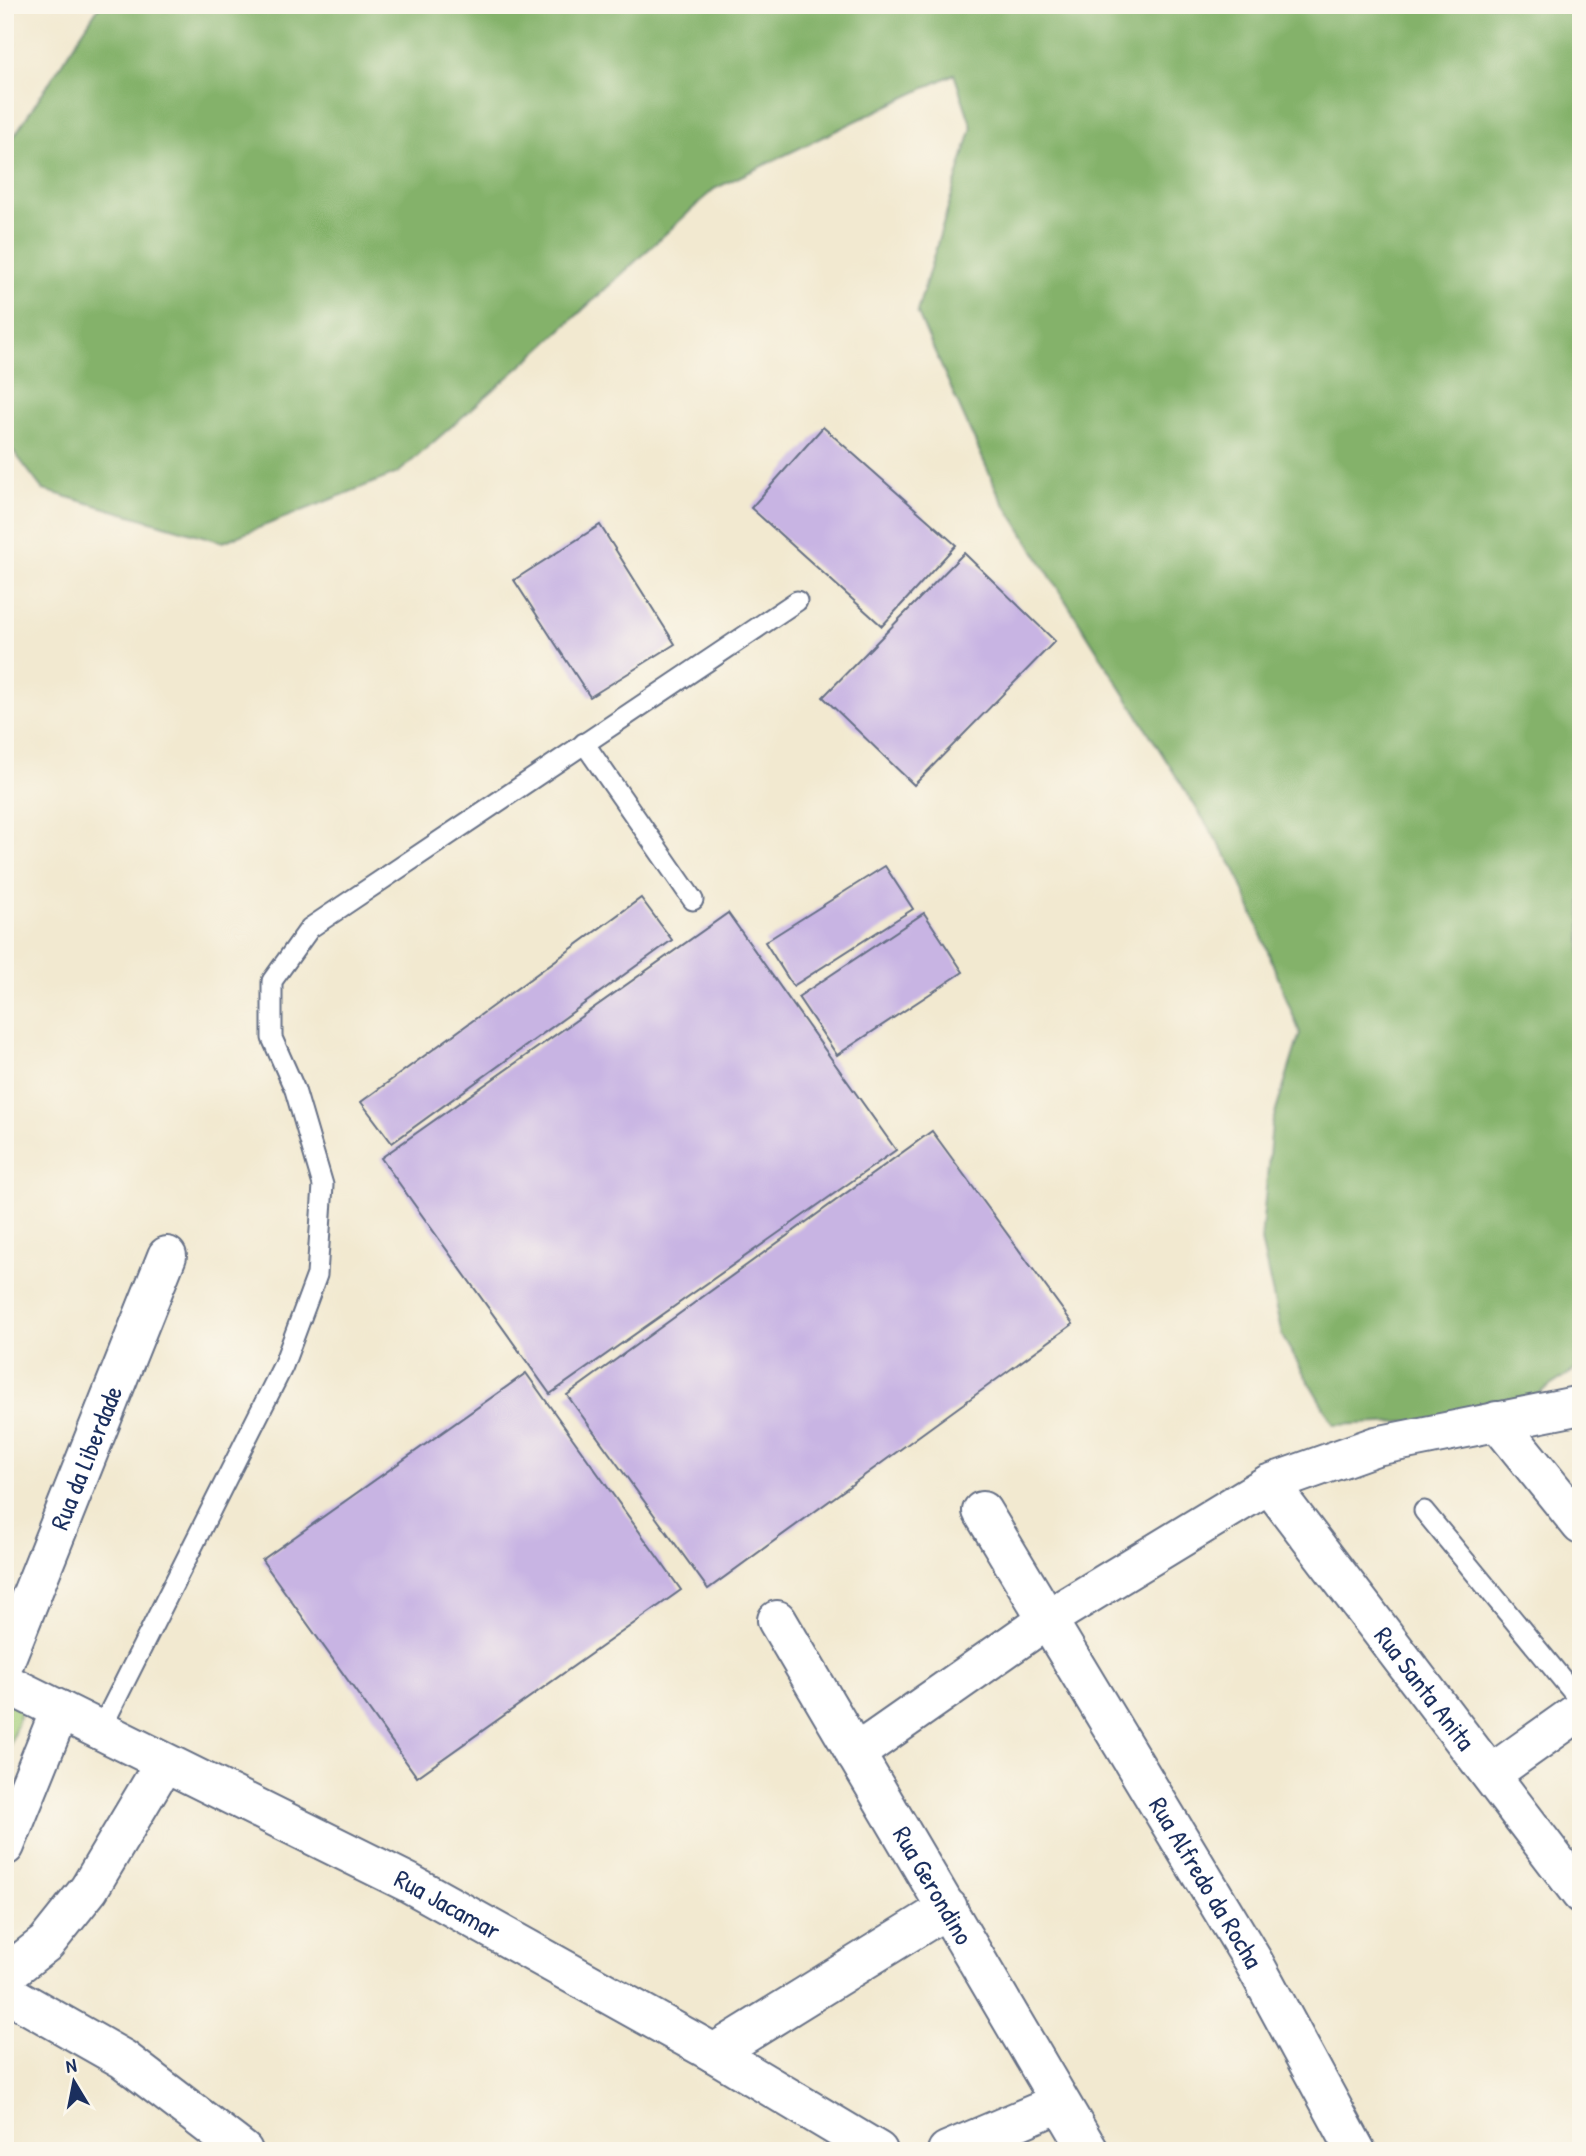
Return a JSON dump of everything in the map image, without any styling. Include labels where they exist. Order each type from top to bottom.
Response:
[{"type":"street","name":"Rua da Liberdade","points":[[5,1661],[167,1256]]},
{"type":"street","points":[[855,1754],[1049,1618],[1269,1484],[1376,1446],[1581,1405]]},
{"type":"street","points":[[1497,1421],[1581,1525]]},
{"type":"street","name":"Rua Santa Anita","points":[[1269,1484],[1581,1894]]},
{"type":"street","name":"Rua Alfredo da Rocha","points":[[982,1511],[1049,1618],[1253,1961],[1356,2151]]},
{"type":"street","name":"Rua Gerondino","points":[[777,1620],[1089,2151]]},
{"type":"street","name":"Rua Jacamar","points":[[5,1683],[409,1883],[714,2053],[872,2150]]},
{"type":"street","points":[[5,1846],[60,1710]]},
{"type":"street","points":[[1491,1774],[1581,1710]]},
{"type":"street","points":[[5,1975],[46,1943],[89,1889],[164,1763]]},
{"type":"street","points":[[714,2053],[948,1908]]},
{"type":"street","points":[[5,1993],[123,2059],[243,2151]]},
{"type":"street","points":[[947,2151],[1060,2103]]},
{"type":"lane","points":[[100,1731],[283,1366],[317,1275],[323,1185],[295,1090],[272,1038],[272,981],[310,928],[797,601]]},
{"type":"lane","points":[[584,743],[693,900]]},
{"type":"lane","points":[[1423,1511],[1581,1702]]},
{"type":"green space","points":[[100,5],[1581,5],[1581,1366],[1500,1418],[1334,1425],[1282,1336],[1261,1241],[1272,1124],[1300,1033],[1236,871],[999,495],[917,312],[972,127],[954,74],[714,189],[537,352],[398,473],[223,542],[43,490],[5,440],[5,150]]},
{"type":"green space","points":[[5,1688],[21,1711],[5,1760]]},
{"type":"building","points":[[823,427],[956,545],[882,626],[751,508]]},
{"type":"building","points":[[600,525],[675,644],[590,697],[514,580]]},
{"type":"building","points":[[964,553],[1055,641],[914,785],[823,697]]},
{"type":"building","points":[[885,866],[913,909],[793,986],[765,942]]},
{"type":"building","points":[[641,898],[672,940],[392,1143],[361,1102]]},
{"type":"building","points":[[728,913],[896,1150],[550,1394],[381,1158]]},
{"type":"building","points":[[924,913],[963,972],[837,1055],[798,997]]},
{"type":"building","points":[[932,1131],[1073,1324],[708,1589],[567,1395]]},
{"type":"building","points":[[526,1373],[681,1590],[417,1777],[262,1560]]}]
